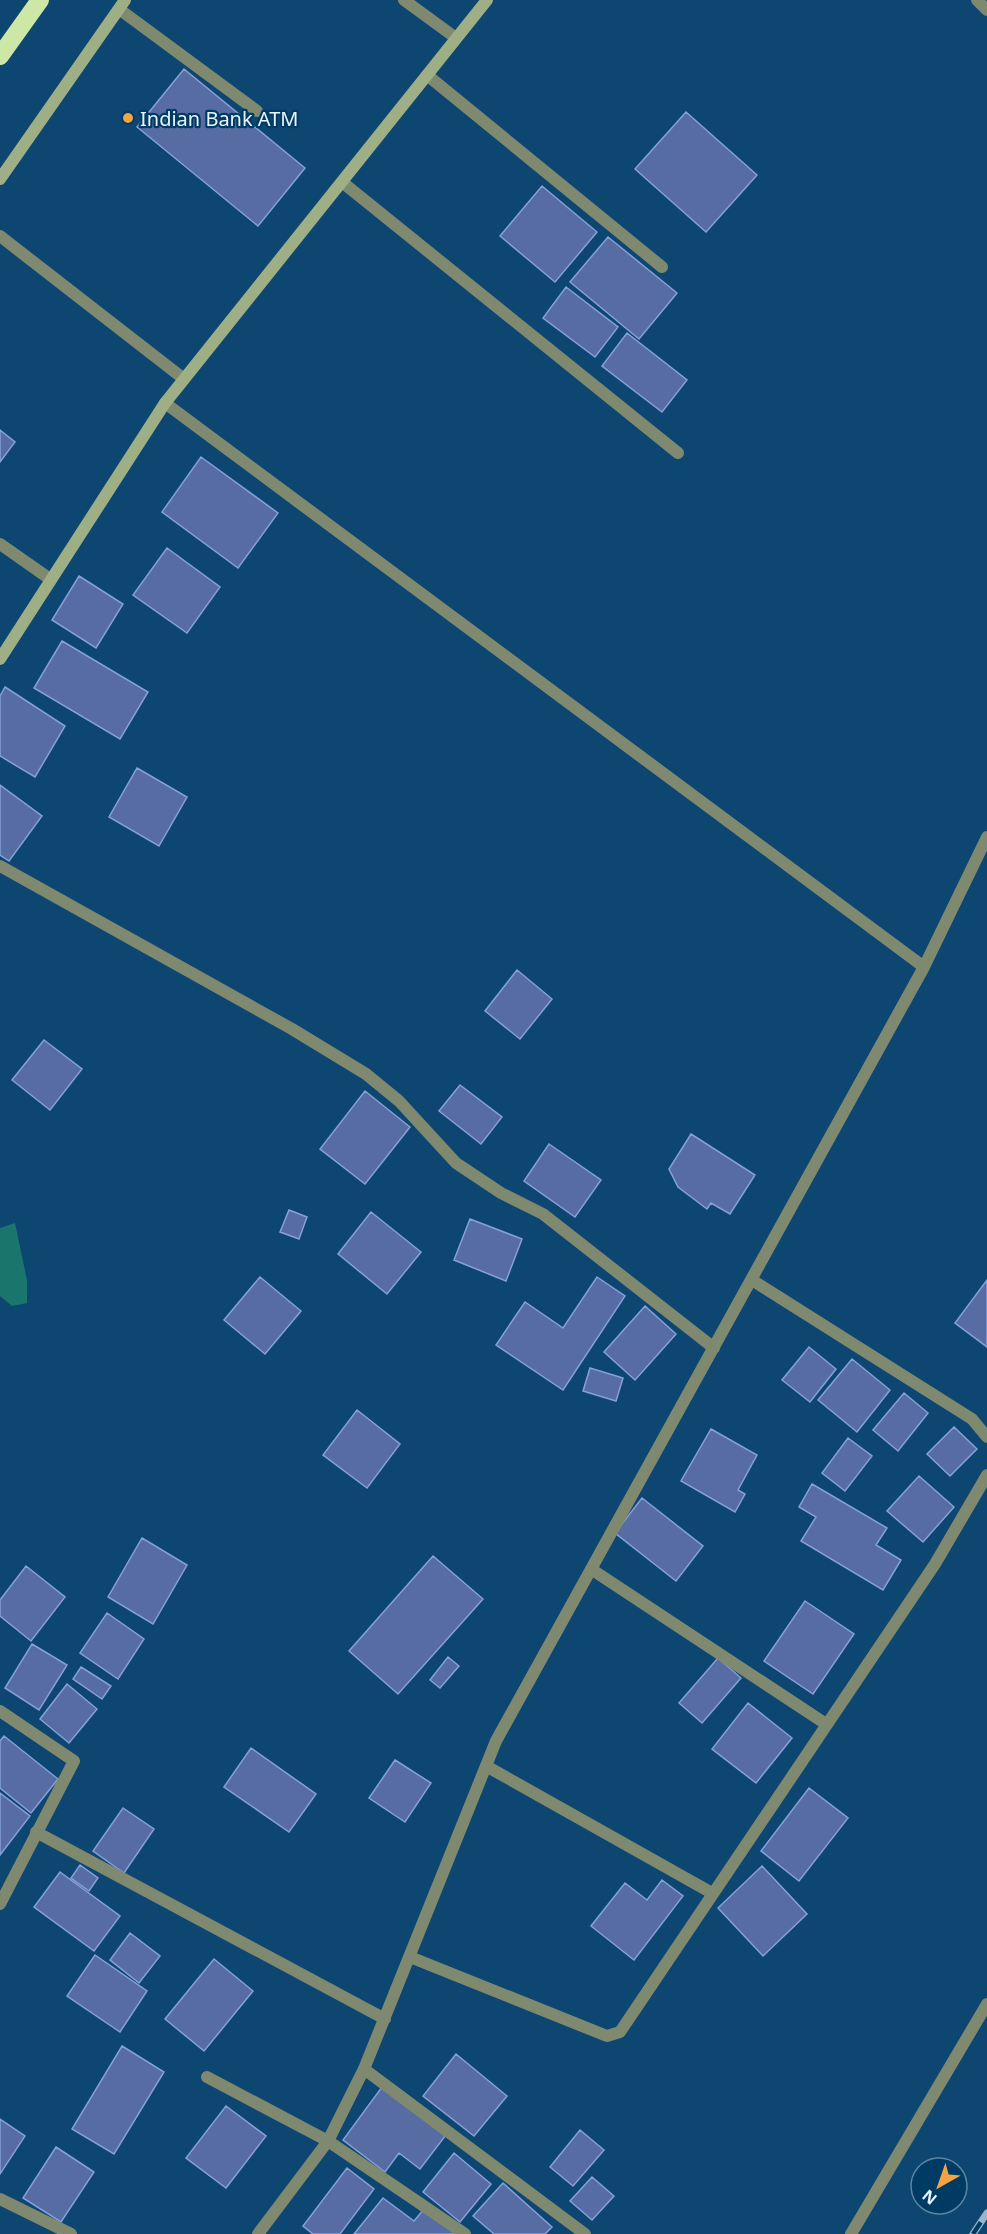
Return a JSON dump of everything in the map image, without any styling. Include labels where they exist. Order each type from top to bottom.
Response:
[{"type":"highway","points":[[0,56],[39,0]]},
{"type":"main road","points":[[0,659],[165,403],[487,0]]},
{"type":"main road","points":[[0,179],[122,5]]},
{"type":"street","points":[[404,0],[456,38]]},
{"type":"street","points":[[977,0],[987,10]]},
{"type":"street","points":[[122,5],[257,111]]},
{"type":"street","points":[[427,75],[662,267]]},
{"type":"street","points":[[342,182],[678,453]]},
{"type":"street","points":[[0,236],[184,379]]},
{"type":"street","points":[[165,403],[924,968]]},
{"type":"street","points":[[0,543],[50,579]]},
{"type":"street","points":[[258,2234],[328,2140],[386,2019],[496,1741],[924,968],[987,837]]},
{"type":"street","points":[[0,866],[292,1029],[366,1074],[399,1101],[456,1163],[501,1193],[543,1214],[714,1348]]},
{"type":"street","points":[[752,1280],[972,1419],[987,1437]]},
{"type":"street","points":[[410,1957],[607,2036],[620,2032],[935,1564],[987,1475]]},
{"type":"street","points":[[591,1569],[826,1724]]},
{"type":"street","points":[[0,1711],[74,1761],[0,1904]]},
{"type":"street","points":[[486,1766],[712,1893]]},
{"type":"street","points":[[36,1832],[386,2019]]},
{"type":"street","points":[[851,2234],[987,2004]]},
{"type":"street","points":[[364,2068],[585,2234]]},
{"type":"street","points":[[207,2077],[328,2140],[465,2234]]},
{"type":"street","points":[[0,2199],[71,2234]]},
{"type":"shaded area","points":[[15,1223],[27,1280],[27,1303],[12,1306],[0,1296],[0,1228]]},
{"type":"building","points":[[184,69],[305,168],[258,226],[137,127]]},
{"type":"building","points":[[686,112],[757,175],[706,232],[635,169]]},
{"type":"building","points":[[542,186],[597,232],[555,282],[500,236]]},
{"type":"building","points":[[608,237],[677,293],[639,339],[570,282]]},
{"type":"building","points":[[566,287],[618,327],[595,357],[543,318]]},
{"type":"building","points":[[627,333],[687,380],[662,412],[602,366]]},
{"type":"building","points":[[0,430],[15,442],[0,462]]},
{"type":"building","points":[[201,457],[278,513],[238,568],[162,512]]},
{"type":"building","points":[[167,548],[220,587],[187,633],[133,595]]},
{"type":"building","points":[[79,576],[123,604],[96,648],[52,620]]},
{"type":"building","points":[[62,641],[148,692],[120,739],[34,688]]},
{"type":"building","points":[[5,687],[65,726],[35,777],[0,756],[0,696]]},
{"type":"building","points":[[137,768],[187,797],[159,846],[109,817]]},
{"type":"building","points":[[0,785],[42,816],[9,861],[0,855]]},
{"type":"building","points":[[517,970],[552,999],[520,1039],[485,1011]]},
{"type":"building","points":[[44,1040],[82,1069],[50,1110],[12,1080]]},
{"type":"building","points":[[460,1085],[502,1117],[481,1144],[439,1111]]},
{"type":"building","points":[[365,1091],[410,1127],[365,1184],[320,1149]]},
{"type":"building","points":[[691,1134],[755,1175],[730,1214],[711,1203],[707,1209],[678,1187],[669,1169]]},
{"type":"building","points":[[549,1144],[601,1180],[575,1217],[524,1181]]},
{"type":"building","points":[[289,1210],[307,1217],[299,1239],[280,1232]]},
{"type":"building","points":[[371,1212],[421,1252],[387,1294],[338,1254]]},
{"type":"building","points":[[470,1219],[522,1239],[506,1281],[454,1260]]},
{"type":"building","points":[[260,1277],[301,1311],[265,1354],[224,1320]]},
{"type":"building","points":[[597,1277],[625,1296],[563,1390],[496,1345],[525,1302],[563,1328]]},
{"type":"building","points":[[987,1280],[987,1347],[955,1323]]},
{"type":"building","points":[[645,1306],[676,1334],[635,1380],[604,1352]]},
{"type":"building","points":[[809,1347],[836,1369],[810,1402],[782,1380]]},
{"type":"building","points":[[852,1359],[890,1390],[857,1432],[818,1400]]},
{"type":"building","points":[[590,1368],[623,1378],[616,1401],[583,1391]]},
{"type":"building","points":[[904,1393],[928,1413],[898,1451],[873,1430]]},
{"type":"building","points":[[357,1410],[400,1444],[367,1488],[323,1455]]},
{"type":"building","points":[[954,1427],[977,1449],[950,1476],[927,1454]]},
{"type":"building","points":[[711,1429],[757,1455],[738,1490],[745,1494],[735,1512],[681,1481]]},
{"type":"building","points":[[848,1438],[872,1456],[845,1491],[822,1473]]},
{"type":"building","points":[[919,1476],[954,1507],[923,1542],[887,1511]]},
{"type":"building","points":[[812,1484],[887,1528],[876,1545],[901,1560],[883,1590],[801,1541],[816,1517],[799,1507]]},
{"type":"building","points":[[642,1498],[703,1546],[676,1581],[615,1533]]},
{"type":"building","points":[[142,1538],[187,1565],[153,1624],[108,1597]]},
{"type":"building","points":[[433,1556],[483,1599],[398,1694],[349,1651]]},
{"type":"building","points":[[26,1566],[65,1597],[31,1641],[0,1616],[0,1600]]},
{"type":"building","points":[[805,1601],[854,1634],[813,1694],[764,1661]]},
{"type":"building","points":[[107,1613],[144,1639],[118,1679],[80,1653]]},
{"type":"building","points":[[32,1644],[67,1665],[39,1710],[5,1688]]},
{"type":"building","points":[[448,1657],[459,1666],[440,1688],[430,1680]]},
{"type":"building","points":[[718,1658],[741,1678],[702,1723],[679,1703]]},
{"type":"building","points":[[81,1667],[111,1686],[102,1699],[73,1679]]},
{"type":"building","points":[[67,1684],[97,1709],[69,1743],[40,1719]]},
{"type":"building","points":[[748,1703],[792,1738],[756,1783],[712,1749]]},
{"type":"building","points":[[4,1736],[58,1779],[31,1813],[0,1788],[0,1741]]},
{"type":"building","points":[[251,1748],[316,1794],[289,1832],[224,1787]]},
{"type":"building","points":[[395,1760],[431,1783],[405,1822],[369,1798]]},
{"type":"building","points":[[809,1788],[848,1818],[799,1881],[761,1851]]},
{"type":"building","points":[[0,1793],[30,1816],[0,1855]]},
{"type":"building","points":[[123,1808],[154,1829],[124,1873],[93,1851]]},
{"type":"building","points":[[80,1865],[98,1878],[89,1891],[71,1878]]},
{"type":"building","points":[[762,1866],[807,1914],[763,1956],[718,1908]]},
{"type":"building","points":[[60,1872],[120,1916],[94,1951],[34,1907]]},
{"type":"building","points":[[662,1880],[683,1896],[634,1960],[591,1926],[625,1883],[647,1900]]},
{"type":"building","points":[[130,1933],[160,1956],[139,1983],[110,1960]]},
{"type":"building","points":[[95,1955],[147,1991],[120,2032],[67,1996]]},
{"type":"building","points":[[214,1959],[253,1991],[204,2051],[165,2019]]},
{"type":"building","points":[[122,2046],[164,2072],[114,2154],[72,2129]]},
{"type":"building","points":[[456,2054],[507,2096],[474,2136],[423,2096]]},
{"type":"building","points":[[382,2087],[446,2135],[420,2169],[399,2153],[385,2172],[343,2140]]},
{"type":"building","points":[[226,2106],[266,2136],[226,2188],[186,2158]]},
{"type":"building","points":[[0,2119],[25,2136],[0,2174]]},
{"type":"building","points":[[580,2130],[604,2150],[573,2186],[550,2167]]},
{"type":"building","points":[[56,2147],[94,2172],[61,2222],[23,2198]]},
{"type":"building","points":[[454,2153],[491,2184],[460,2222],[423,2192]]},
{"type":"building","points":[[347,2168],[374,2189],[340,2234],[313,2234],[303,2226]]},
{"type":"building","points":[[592,2177],[614,2196],[592,2220],[570,2201]]},
{"type":"building","points":[[503,2183],[552,2227],[545,2234],[494,2234],[473,2216]]},
{"type":"building","points":[[383,2198],[414,2221],[424,2209],[456,2234],[354,2234]]},
{"type":"railway","points":[[973,2234],[987,2213]]},
{"type":"place","name":"Indian Bank ATM","points":[[128,118]]}]
